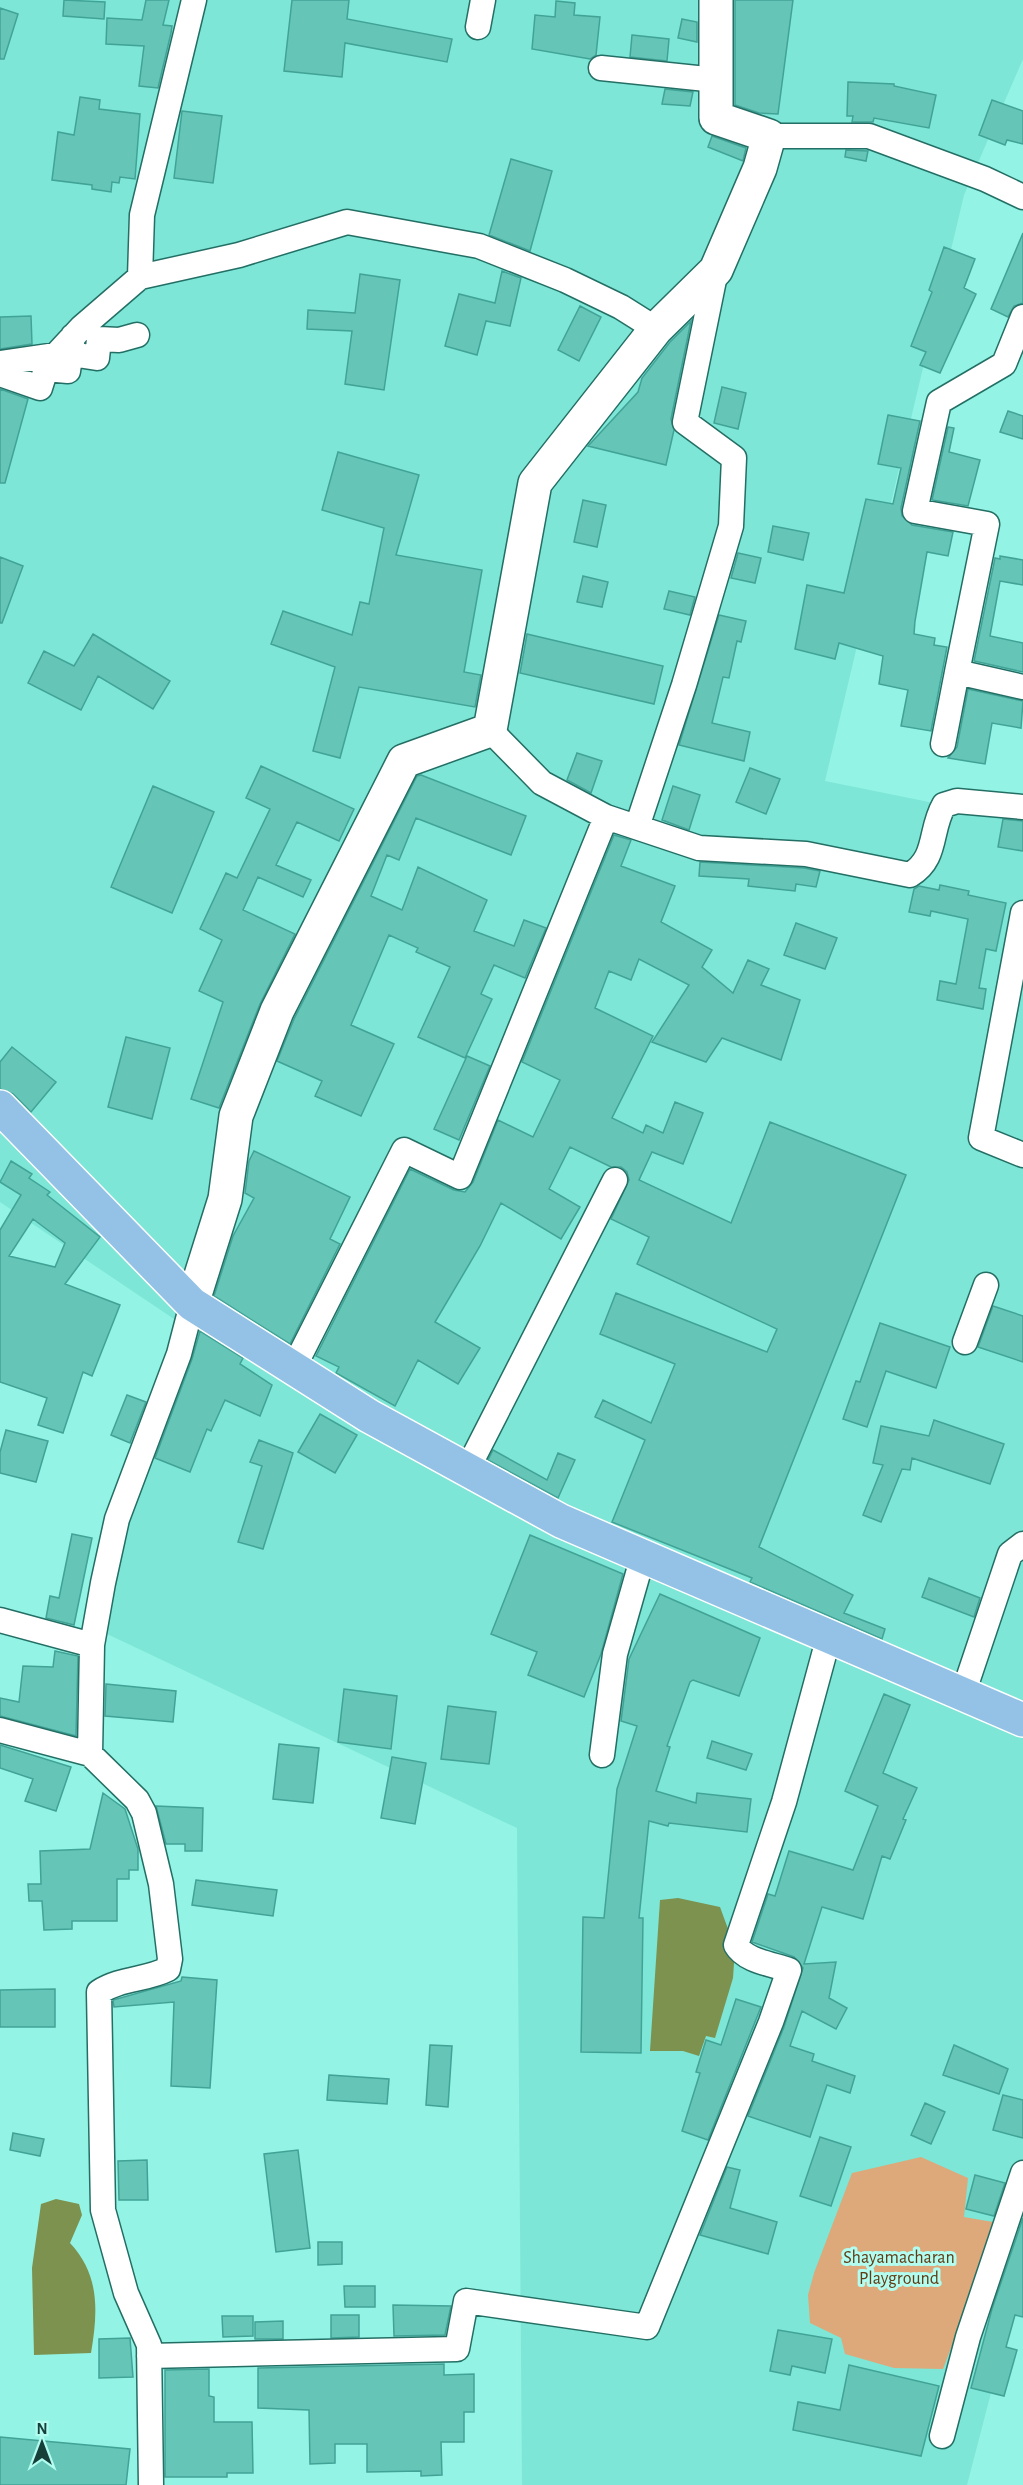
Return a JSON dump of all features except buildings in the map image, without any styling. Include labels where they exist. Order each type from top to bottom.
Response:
[{"type":"main road","points":[[0,1107],[192,1304],[369,1416],[561,1521],[1023,1720]]},
{"type":"street","points":[[140,277],[142,215],[194,0]]},
{"type":"street","points":[[478,27],[483,0]]},
{"type":"street","points":[[716,0],[716,118],[769,136],[869,136],[985,178],[1023,197]]},
{"type":"street","points":[[601,68],[716,80]]},
{"type":"street","points":[[637,827],[684,685],[731,526],[734,458],[685,422],[716,270],[760,168],[769,136]]},
{"type":"street","points":[[2,367],[56,355],[72,345],[140,277],[239,255],[347,222],[479,246],[565,280],[621,308],[656,329]]},
{"type":"street","points":[[490,730],[535,483],[656,329],[716,270]]},
{"type":"street","points":[[943,744],[987,524],[915,511],[939,402],[1004,364],[1023,317]]},
{"type":"street","points":[[72,345],[97,358],[99,339],[119,340],[137,335]]},
{"type":"street","points":[[957,672],[1023,687]]},
{"type":"street","points":[[490,730],[542,783],[606,817],[699,848],[806,854],[910,874],[922,867],[929,854],[937,816],[944,805],[957,801],[1023,807]]},
{"type":"street","points":[[90,1754],[92,1645],[117,1519],[179,1354],[225,1199],[236,1116],[277,1011],[404,761],[490,730]]},
{"type":"street","points":[[293,1369],[404,1150],[460,1177],[606,817]]},
{"type":"street","points":[[1023,913],[1015,1012],[981,1137],[1023,1155]]},
{"type":"street","points":[[467,1470],[615,1180]]},
{"type":"street","points":[[965,1342],[986,1285]]},
{"type":"street","points":[[963,1694],[1010,1554],[1023,1544]]},
{"type":"street","points":[[602,1755],[615,1654],[643,1556]]},
{"type":"street","points":[[0,1620],[92,1645]]},
{"type":"street","points":[[149,2356],[458,2349],[466,2301],[647,2326],[771,2022],[789,1970],[748,1956],[740,1952],[736,1945],[784,1802],[829,1636]]},
{"type":"street","points":[[0,1730],[90,1754],[137,1800],[144,1814],[161,1884],[170,1959],[168,1969],[159,1974],[113,1983],[99,1992],[103,2210],[126,2293],[149,2344],[151,2485]]},
{"type":"street","points":[[942,2436],[968,2337],[1023,2173]]},
{"type":"shaded area","points":[[0,0],[1023,0],[1023,59],[964,195],[825,781],[1023,821],[1023,2270],[967,2485],[522,2485],[517,1828],[105,1633],[137,1477],[180,1323],[0,1202]]},
{"type":"shaded area","points":[[678,1898],[720,1907],[735,1948],[733,1978],[715,2038],[706,2036],[699,2056],[683,2051],[650,2051],[660,1900]]},
{"type":"shaded area","points":[[56,2199],[79,2204],[82,2215],[70,2243],[80,2255],[92,2281],[95,2323],[91,2353],[34,2355],[32,2268],[41,2204]]},
{"type":"green space","name":"Shayamacharan Playground","points":[[921,2157],[968,2178],[964,2217],[999,2223],[943,2369],[894,2368],[845,2354],[841,2338],[810,2323],[808,2295],[814,2273],[852,2173]]}]
